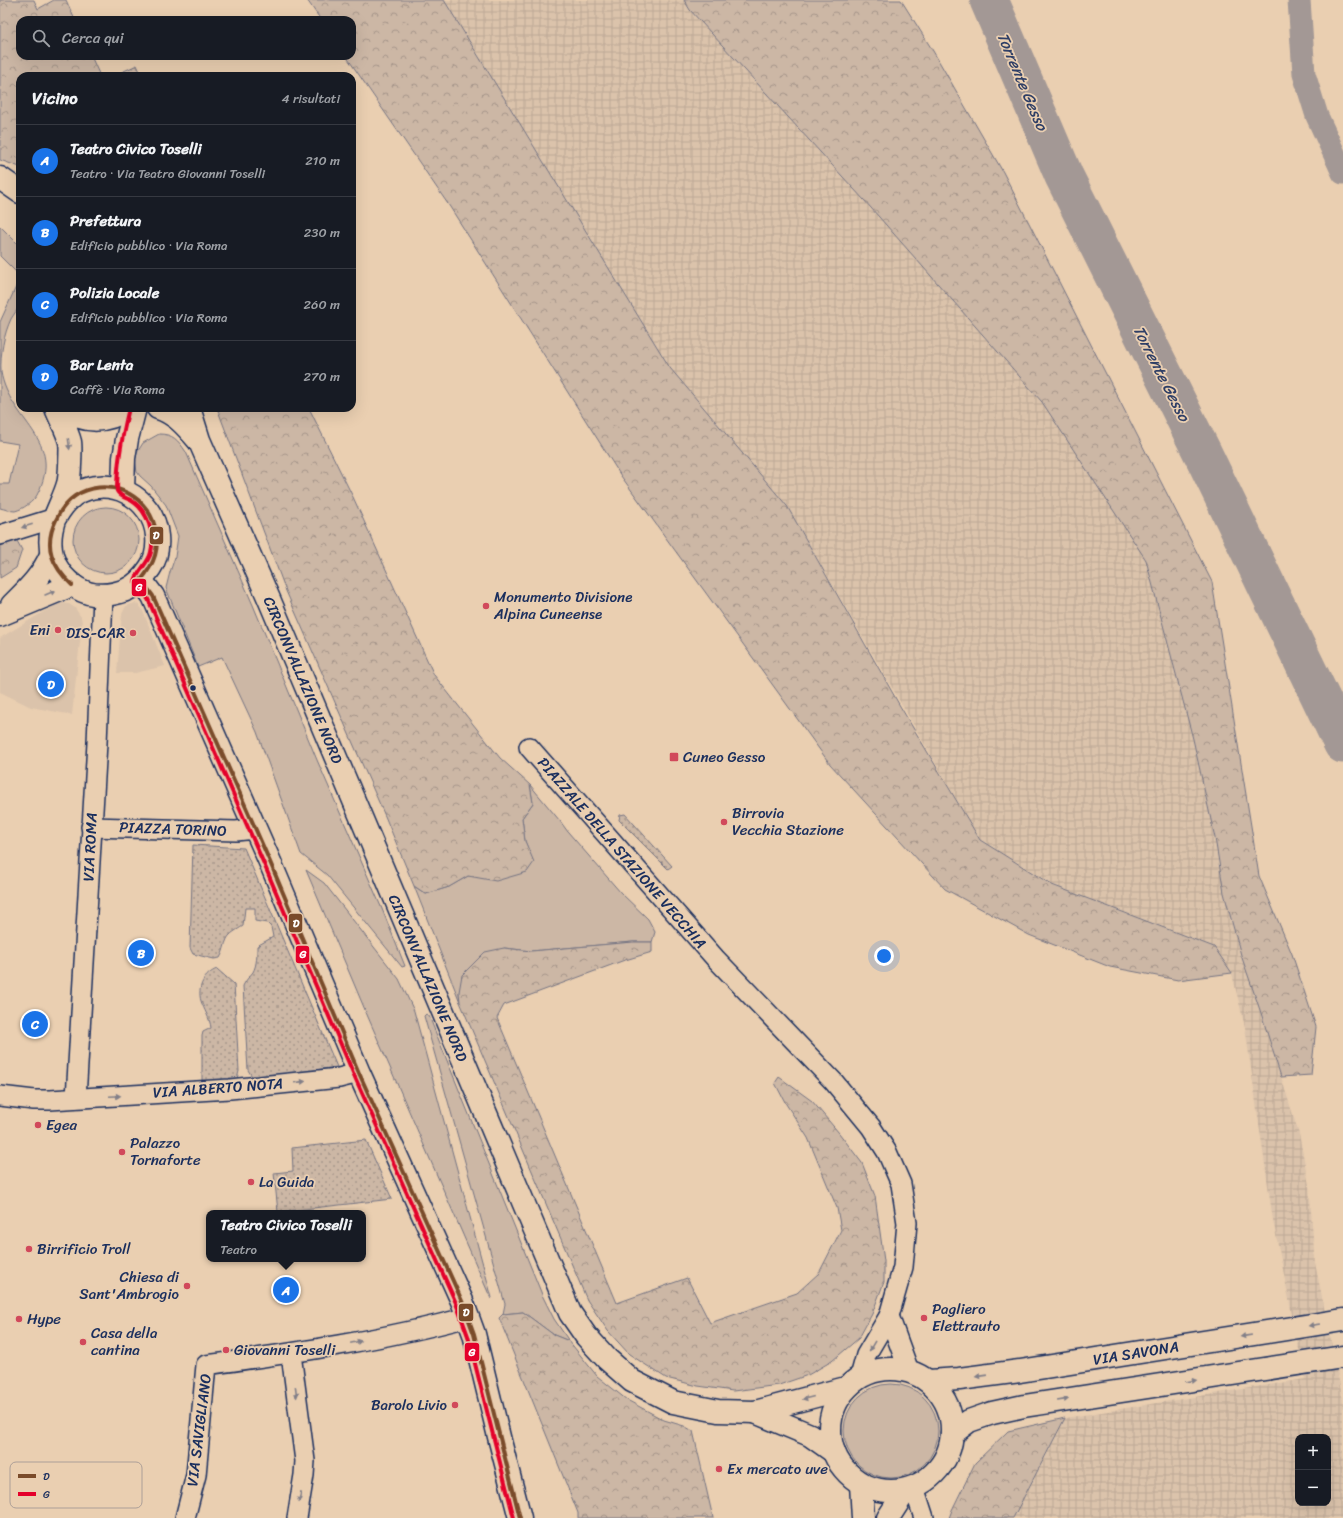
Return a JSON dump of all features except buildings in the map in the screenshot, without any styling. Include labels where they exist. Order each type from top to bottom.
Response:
[{"type":"main road","points":[[0,178],[16,189]]},
{"type":"main road","points":[[55,518],[66,502],[74,495],[84,490],[103,486],[123,490],[138,498],[150,511],[157,528],[158,545],[154,562],[141,580],[126,590],[116,594],[103,596],[90,594],[72,584],[59,571],[51,555],[50,536],[55,518],[69,483],[70,443],[58,412]]},
{"type":"main road","points":[[65,412],[75,417],[96,420],[117,416],[124,412]]},
{"type":"main road","points":[[123,490],[126,445],[134,412]]},
{"type":"main road","name":"CIRCONVALLAZIONE NORD","points":[[168,412],[181,422],[199,440]]},
{"type":"main road","name":"CIRCONVALLAZIONE NORD","points":[[190,412],[199,440],[269,598],[570,1313],[586,1336],[607,1359],[632,1381],[673,1402],[718,1411],[755,1412],[853,1383]]},
{"type":"main road","points":[[2,614],[39,577],[46,568],[51,555]]},
{"type":"main road","points":[[141,580],[153,596],[256,829],[359,1073],[468,1317],[520,1518]]},
{"type":"main road","points":[[2,614],[72,584]]},
{"type":"main road","name":"VIA SAVONA","points":[[929,1381],[959,1379],[1012,1372],[1343,1320]]},
{"type":"main road","points":[[952,1434],[969,1421],[992,1413],[1024,1406],[1343,1357]]},
{"type":"main road","points":[[892,1369],[909,1371],[929,1381],[942,1396],[951,1414],[952,1434],[949,1451],[941,1466],[929,1478],[910,1488],[891,1492],[861,1484],[850,1476],[840,1465],[834,1452],[830,1436],[831,1419],[836,1402],[853,1383],[875,1370],[892,1369]]},
{"type":"main road","name":"CIRCONVALLAZIONE NORD","points":[[755,1412],[810,1435],[834,1452]]},
{"type":"main road","points":[[861,1484],[863,1518]]},
{"type":"main road","points":[[888,1518],[910,1488]]},
{"type":"street","points":[[0,536],[55,518]]},
{"type":"street","name":"VIA ROMA","points":[[76,1098],[103,596]]},
{"type":"street","name":"PIAZZALE DELLA STAZIONE VECCHIA","points":[[529,747],[715,958],[834,1082],[871,1127],[887,1152],[901,1184],[907,1223],[903,1267],[889,1316],[866,1355],[853,1383]]},
{"type":"street","name":"PIAZZA TORINO","points":[[91,827],[236,831],[256,829]]},
{"type":"street","name":"VIA ALBERTO NOTA","points":[[0,1096],[34,1100],[230,1089],[339,1078],[359,1073]]},
{"type":"street","points":[[889,1316],[909,1371]]},
{"type":"street","points":[[297,1518],[305,1461],[291,1354],[468,1317]]},
{"type":"street","name":"VIA SAVIGLIANO","points":[[185,1518],[196,1475],[206,1365],[291,1354]]},
{"type":"street","points":[[910,1488],[924,1518]]},
{"type":"shaded area","points":[[444,0],[684,0],[690,10],[864,200],[1042,402],[1146,560],[1193,739],[1215,838],[1224,893],[1241,955],[1299,1134],[1309,1185],[1315,1263],[1343,1400],[1343,1518],[1013,1518],[1065,1418],[1305,1379],[1273,1220],[1245,1027],[1232,974],[1214,947],[1052,885],[980,840],[787,506],[670,368]]},
{"type":"shaded area","points":[[62,603],[69,604],[75,608],[81,617],[82,623],[72,715],[31,707],[0,692],[0,638],[55,605]]},
{"type":"shaded area","points":[[135,603],[142,609],[165,666],[135,673],[117,673],[122,614],[126,606]]},
{"type":"green space","points":[[0,0],[34,0],[38,9],[54,0],[66,0],[73,16],[16,16],[16,60],[93,60],[98,72],[16,72],[16,166],[0,160]]},
{"type":"green space","points":[[307,0],[444,0],[670,368],[787,506],[900,706],[980,840],[1052,885],[1214,947],[1232,973],[1178,980],[1110,967],[1029,935],[945,889],[830,764],[621,476],[450,207],[349,60],[356,60],[356,16],[318,16]]},
{"type":"green space","points":[[684,0],[901,0],[933,51],[1003,172],[1212,582],[1259,876],[1292,954],[1316,1027],[1311,1075],[1281,1077],[1241,955],[1224,893],[1215,838],[1193,739],[1146,560],[1042,402],[864,200],[690,10]]},
{"type":"green space","points":[[137,65],[140,72],[122,72]]},
{"type":"green space","points":[[0,226],[16,242],[16,272],[0,256]]},
{"type":"green space","points":[[16,287],[16,312],[11,319],[4,338],[1,358],[1,372],[6,389],[16,407],[16,412],[20,412],[33,431],[40,444],[45,459],[44,476],[37,495],[28,505],[15,511],[0,508],[0,484],[9,484],[18,444],[0,441],[0,322]]},
{"type":"green space","points":[[219,412],[311,412],[353,497],[434,675],[500,758],[530,785],[533,803],[522,818],[525,841],[534,862],[527,872],[496,881],[468,876],[449,887],[426,894],[414,886],[385,816],[286,591]]},
{"type":"green space","points":[[159,434],[168,435],[175,438],[186,452],[253,605],[405,966],[402,967],[327,875],[301,854],[257,732],[222,657],[198,667],[166,588],[175,557],[178,536],[166,505],[151,486],[137,472],[135,460],[138,451],[143,443]]},
{"type":"green space","points":[[106,507],[119,510],[129,517],[136,527],[139,540],[136,553],[129,563],[119,570],[106,573],[93,570],[83,563],[76,553],[73,540],[76,527],[83,517],[93,510]]},
{"type":"green space","points":[[0,537],[16,539],[22,550],[16,568],[0,578]]},
{"type":"green space","points":[[530,785],[568,832],[621,893],[648,919],[655,932],[652,942],[633,942],[531,951],[504,948],[459,992],[460,1002],[414,886],[426,894],[449,887],[468,876],[533,862],[525,841],[522,818],[533,803]]},
{"type":"green space","points":[[625,814],[672,866],[668,869],[619,820],[620,815]]},
{"type":"green space","points":[[193,845],[244,848],[337,1067],[253,1078],[248,1070],[243,986],[253,972],[257,946],[273,937],[271,927],[267,923],[255,921],[255,908],[245,908],[243,926],[228,937],[220,958],[214,959],[193,954],[190,948]]},
{"type":"green space","points":[[306,870],[324,883],[399,979],[414,1011],[492,1298],[491,1299],[368,1017]]},
{"type":"green space","points":[[633,942],[652,942],[652,952],[622,961],[504,1005],[497,1018],[617,1303],[687,1278],[710,1323],[797,1293],[819,1273],[841,1230],[837,1208],[808,1138],[786,1104],[775,1083],[779,1077],[812,1101],[862,1163],[875,1196],[884,1261],[884,1282],[872,1314],[859,1338],[832,1361],[808,1375],[779,1385],[733,1391],[698,1386],[666,1378],[629,1354],[608,1331],[587,1300],[460,1002],[459,992],[462,975],[485,952],[504,948],[531,951]]},
{"type":"green space","points":[[217,969],[234,984],[239,1071],[237,1079],[202,1082],[202,1036],[203,1032],[211,1028],[201,1001],[200,991],[201,986],[208,974]]},
{"type":"green space","points":[[426,1014],[429,1016],[543,1297],[554,1319],[569,1341],[554,1335],[523,1312],[503,1314],[505,1304],[424,1016]]},
{"type":"green space","points":[[366,1140],[392,1199],[296,1210],[278,1210],[274,1173],[293,1171],[292,1148]]},
{"type":"green space","points":[[523,1312],[554,1335],[569,1341],[597,1376],[627,1400],[664,1420],[684,1426],[693,1431],[713,1518],[578,1518],[578,1513],[499,1318],[503,1314]]},
{"type":"green space","points":[[891,1384],[909,1388],[924,1398],[934,1413],[938,1431],[934,1449],[924,1464],[909,1474],[891,1478],[873,1474],[858,1464],[848,1449],[844,1431],[848,1413],[858,1398],[873,1388]]},
{"type":"green space","points":[[1065,1418],[1013,1518],[949,1518],[975,1463],[1008,1431]]},
{"type":"waterway","name":"Torrente Gesso","points":[[989,0],[1064,176],[1202,452],[1343,744]]},
{"type":"waterway","points":[[1299,0],[1304,74],[1317,116],[1343,173]]},
{"type":"transit line","name":"G","points":[[128,412],[120,449],[117,491],[122,496],[138,505],[149,524],[152,538],[150,556],[137,575],[135,582],[148,599],[264,864],[354,1075],[456,1303],[468,1336],[514,1518]]},
{"type":"transit line","name":"D","points":[[72,585],[59,570],[50,547],[52,529],[61,510],[75,496],[87,490],[99,487],[123,491],[134,497],[143,505],[150,515],[155,527],[157,542],[153,561],[150,568],[141,580],[153,596],[270,862],[359,1073],[462,1301],[474,1334],[520,1518]]},
{"type":"place","name":"Monumento Divisione Alpina Cuneense","points":[[486,606]]},
{"type":"place","name":"Eni","points":[[58,630]]},
{"type":"place","name":"DIS-CAR","points":[[133,633]]},
{"type":"place","name":"Bar Lenta","points":[[51,684]]},
{"type":"place","name":"Cuneo Gesso","points":[[674,757]]},
{"type":"place","name":"Birrovia Vecchia Stazione","points":[[724,822]]},
{"type":"place","name":"Prefettura","points":[[141,953]]},
{"type":"place","name":"Polizia Locale","points":[[35,1024]]},
{"type":"place","name":"Egea","points":[[38,1125]]},
{"type":"place","name":"Palazzo Tornaforte","points":[[122,1152]]},
{"type":"place","name":"La Guida","points":[[251,1182]]},
{"type":"place","name":"Birrificio Troll","points":[[29,1249]]},
{"type":"place","name":"Chiesa di Sant'Ambrogio","points":[[187,1286]]},
{"type":"place","name":"Teatro Civico Toselli","points":[[286,1290]]},
{"type":"place","name":"Pagliero Elettrauto","points":[[924,1318]]},
{"type":"place","name":"Hype","points":[[19,1319]]},
{"type":"place","name":"Casa della cantina","points":[[83,1342]]},
{"type":"place","name":"Giovanni Toselli","points":[[226,1350]]},
{"type":"place","name":"Barolo Livio","points":[[455,1405]]},
{"type":"place","name":"Ex mercato uve","points":[[719,1469]]}]
